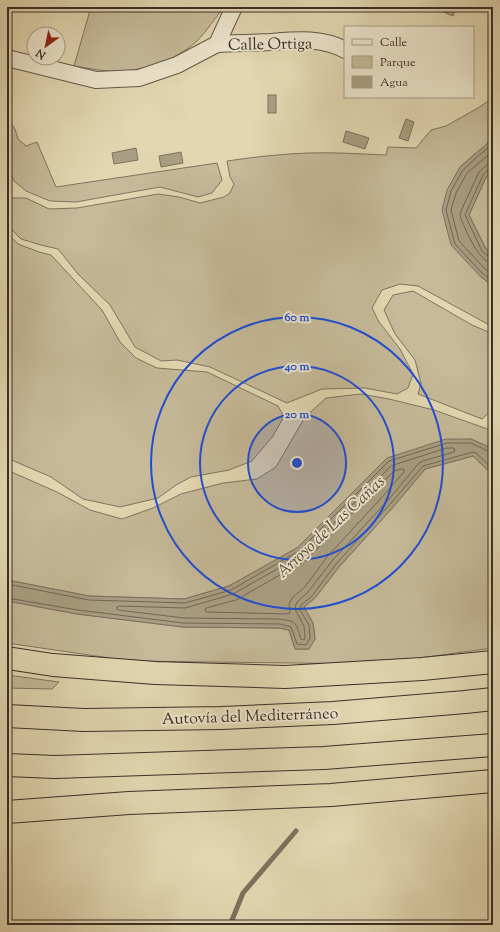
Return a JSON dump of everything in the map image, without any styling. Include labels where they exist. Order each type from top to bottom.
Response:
[{"type":"highway","points":[[7,658],[53,665],[156,673],[285,677],[422,669],[493,662]]},
{"type":"highway","name":"Autovía del Mediterráneo","points":[[7,716],[84,720],[222,718],[333,713],[493,699]]},
{"type":"highway","points":[[7,765],[55,767],[324,758],[493,745]]},
{"type":"highway","points":[[7,812],[129,803],[331,795],[493,781]]},
{"type":"street","name":"Calle Ortiga","points":[[217,44],[234,7]]},
{"type":"street","name":"Calle Ortiga","points":[[7,58],[96,80],[139,78],[178,65],[217,44],[302,40],[322,42],[344,49]]},
{"type":"green space","points":[[91,7],[224,7],[197,41],[172,58],[133,70],[105,71],[74,66]]},
{"type":"green space","points":[[493,98],[493,136],[486,145],[460,167],[480,276],[493,286],[493,327],[418,286],[400,284],[382,290],[372,308],[379,322],[400,349],[413,374],[408,388],[397,394],[365,388],[322,389],[287,403],[210,367],[177,360],[161,361],[135,347],[110,305],[78,274],[58,249],[21,239],[7,225],[7,201],[9,198],[26,198],[49,209],[77,208],[158,194],[179,197],[200,203],[224,197],[230,193],[234,184],[230,177],[227,161],[308,153],[386,155],[388,147],[416,148],[431,130],[446,126]]},
{"type":"green space","points":[[7,118],[15,129],[18,139],[26,146],[37,142],[56,187],[217,163],[222,180],[212,193],[198,197],[160,187],[76,202],[50,201],[26,191],[14,181],[7,166]]},
{"type":"green space","points":[[493,171],[493,255],[486,249],[469,215],[486,177]]},
{"type":"green space","points":[[7,233],[18,244],[51,255],[102,310],[120,342],[136,358],[157,368],[207,372],[278,406],[283,418],[273,436],[252,461],[229,470],[191,477],[176,485],[158,498],[120,507],[83,499],[51,477],[7,458]]},
{"type":"green space","points":[[413,291],[472,325],[493,334],[493,409],[482,419],[418,394],[421,383],[415,360],[395,334],[384,310],[393,295]]},
{"type":"green space","points":[[361,394],[434,410],[493,431],[493,449],[471,439],[387,458],[297,548],[229,586],[184,599],[89,596],[7,580],[7,470],[57,492],[90,510],[122,519],[153,508],[181,494],[223,483],[257,479],[276,467],[305,417],[326,398]]},
{"type":"green space","points":[[473,456],[493,475],[493,648],[376,664],[130,661],[7,643],[7,601],[77,614],[183,627],[279,628],[289,630],[295,649],[309,649],[315,639],[313,623],[304,607],[315,598],[339,567],[425,469]]},
{"type":"green space","points":[[7,675],[59,682],[52,689],[7,688]]},
{"type":"water","points":[[434,7],[456,7],[453,16]]},
{"type":"water","points":[[268,95],[276,95],[276,113],[268,113]]},
{"type":"water","points":[[406,119],[414,122],[408,141],[399,138]]},
{"type":"water","points":[[346,131],[369,138],[365,149],[343,142]]},
{"type":"water","points":[[493,136],[493,171],[486,177],[469,215],[486,249],[493,255],[493,286],[480,276],[451,245],[442,210],[447,190],[460,167],[486,145]]},
{"type":"water","points":[[136,148],[138,160],[114,164],[112,153]]},
{"type":"water","points":[[181,152],[183,163],[161,167],[159,156]]},
{"type":"water","name":"Arroyo de Las Cañas","points":[[446,439],[471,439],[493,449],[493,475],[473,456],[425,469],[339,567],[315,598],[304,607],[313,623],[315,639],[309,649],[295,649],[289,630],[279,628],[183,627],[77,614],[7,601],[7,580],[89,596],[184,599],[229,586],[297,548],[387,458]]},
{"type":"waterway","points":[[230,925],[243,893],[296,831]]}]
